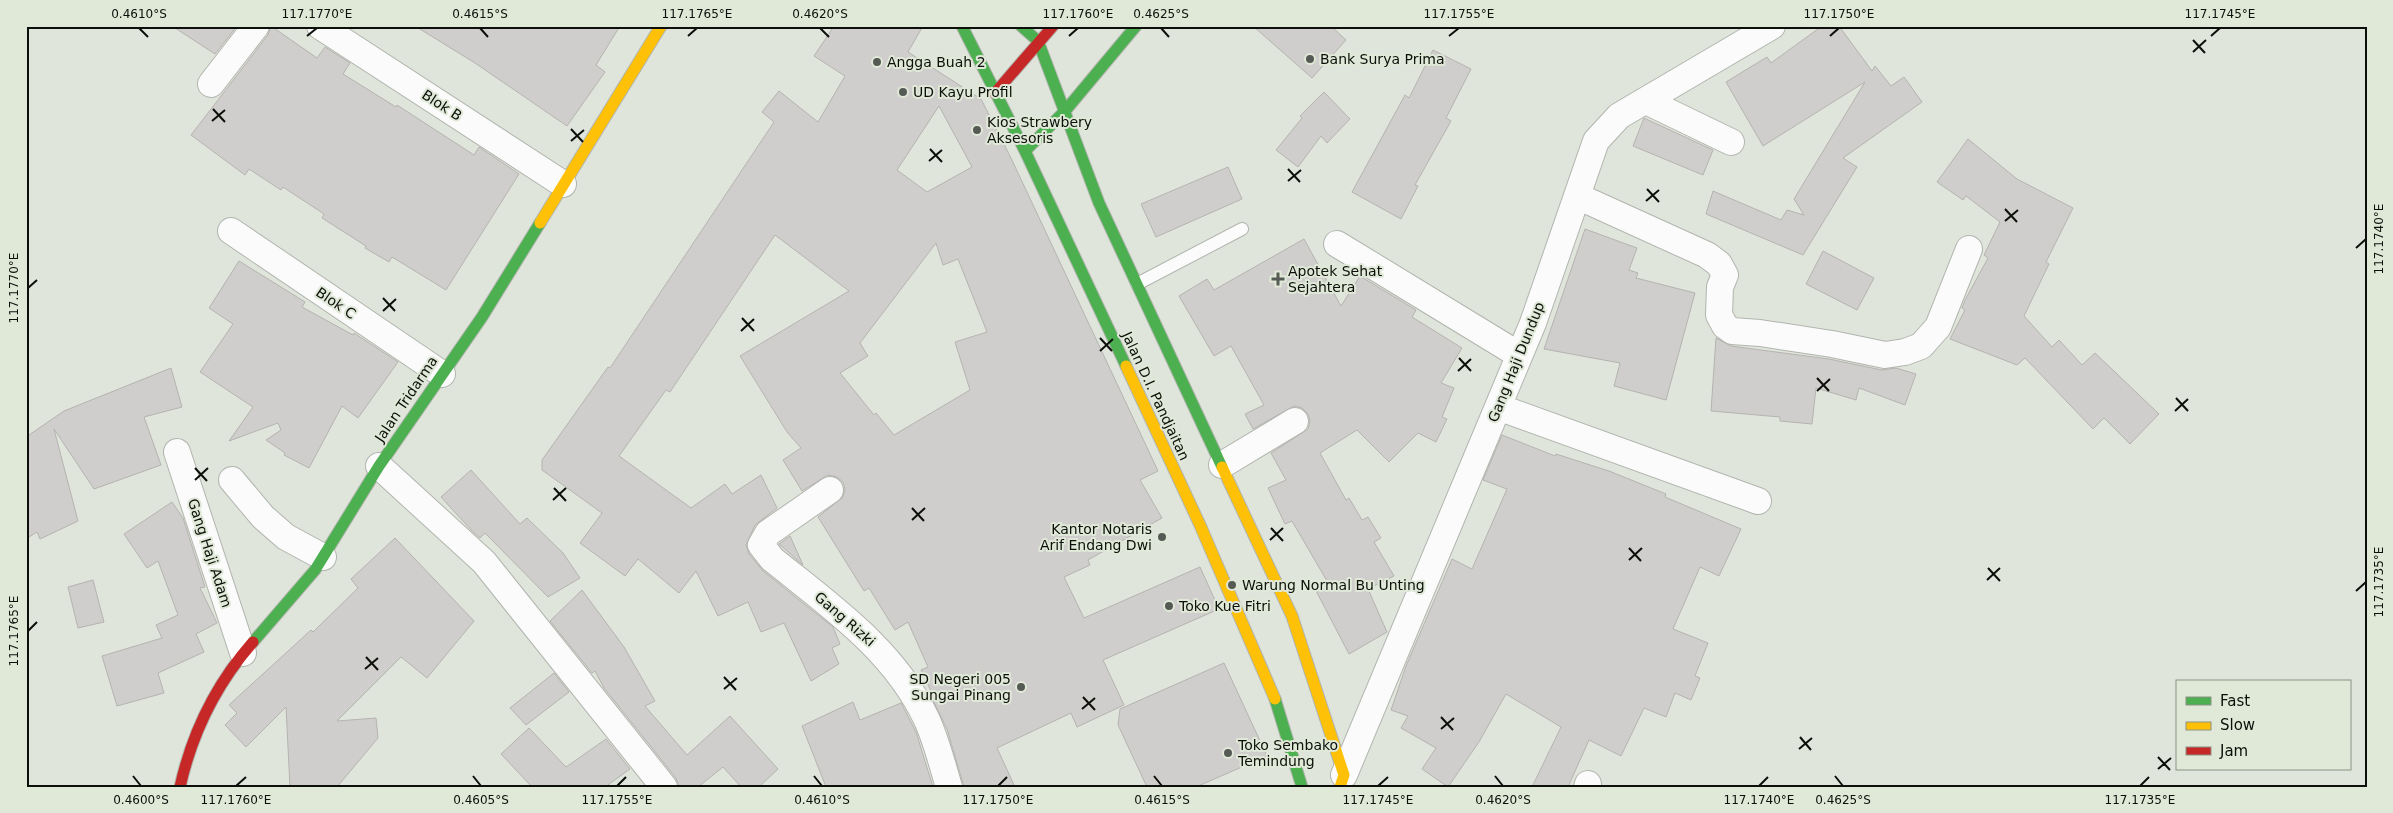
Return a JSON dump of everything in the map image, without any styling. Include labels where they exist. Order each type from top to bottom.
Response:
[{"type":"main road","name":"Jalan Tridarma","points":[[180,787],[186,760],[204,716],[231,667],[315,570],[379,466],[482,317],[661,26]]},
{"type":"main road","name":"Jalan D.I. Pandjaitan","points":[[962,26],[1025,151],[1204,534],[1276,698],[1302,787]]},
{"type":"main road","points":[[1021,26],[1038,41],[1099,203],[1292,616],[1342,781]]},
{"type":"main road","points":[[995,94],[1038,41],[1053,26]]},
{"type":"main road","points":[[1025,151],[1065,111],[1136,26]]},
{"type":"street","points":[[211,84],[256,26]]},
{"type":"street","name":"Blok B","points":[[320,26],[564,184]]},
{"type":"street","name":"Gang Haji Dundup","points":[[1342,781],[1520,355],[1596,141],[1619,116],[1772,26]]},
{"type":"street","points":[[1646,101],[1731,142]]},
{"type":"street","points":[[1577,196],[1707,255],[1719,264],[1725,276],[1720,287],[1719,315],[1726,326],[1732,331],[1805,340],[1886,355],[1905,352],[1921,346],[1938,326],[1969,249]]},
{"type":"street","name":"Blok C","points":[[231,231],[442,374]]},
{"type":"street","points":[[1337,244],[1520,355]]},
{"type":"street","points":[[1498,407],[1758,501]]},
{"type":"street","points":[[1222,465],[1295,421]]},
{"type":"street","name":"Gang Haji Adam","points":[[177,452],[243,653]]},
{"type":"street","points":[[379,466],[484,562],[664,787]]},
{"type":"street","points":[[232,480],[263,517],[286,537],[323,557]]},
{"type":"street","name":"Gang Rizki","points":[[830,490],[768,533],[761,545],[772,559],[865,634],[889,660],[911,690],[927,720],[949,787]]},
{"type":"lane","points":[[1137,284],[1242,229]]},
{"type":"building","points":[[172,26],[237,26],[215,54]]},
{"type":"building","points":[[271,26],[317,58],[325,47],[350,63],[343,74],[396,107],[397,105],[474,155],[479,147],[519,174],[446,290],[392,257],[389,262],[365,248],[366,246],[322,218],[324,214],[283,187],[281,190],[249,169],[245,175],[191,135],[268,35]]},
{"type":"building","points":[[415,26],[620,26],[596,65],[605,72],[567,126],[475,63]]},
{"type":"building","points":[[834,26],[923,26],[908,52],[981,99],[1011,158],[1158,471],[1140,480],[1162,518],[1088,560],[1090,565],[1064,577],[1084,618],[1200,567],[1219,609],[1103,660],[1124,705],[1077,727],[1071,713],[997,748],[1015,787],[964,787],[947,729],[929,692],[931,691],[921,670],[928,667],[908,622],[895,630],[869,588],[864,591],[818,517],[843,497],[845,489],[843,482],[837,477],[828,475],[802,491],[783,460],[801,448],[787,432],[740,356],[849,291],[775,235],[670,392],[666,390],[619,456],[691,508],[725,484],[732,494],[761,475],[777,508],[755,525],[746,545],[749,554],[763,571],[833,627],[840,644],[832,648],[839,664],[811,681],[784,623],[761,632],[748,602],[718,616],[696,571],[679,593],[638,559],[625,576],[580,543],[602,513],[542,470],[542,460],[608,367],[610,368],[774,122],[762,112],[779,91],[818,122],[845,76],[814,56]],"holes":[[[939,106],[972,167],[927,192],[897,170]],[[936,243],[943,265],[958,259],[987,332],[955,342],[970,390],[894,435],[876,413],[874,415],[840,373],[868,356],[860,343]]]},
{"type":"building","name":"Bank Surya Prima","points":[[1253,26],[1331,26],[1346,40],[1312,78]]},
{"type":"building","points":[[1822,26],[1839,26],[1872,71],[1875,66],[1891,86],[1904,77],[1922,102],[1843,158],[1857,167],[1803,255],[1706,214],[1713,191],[1781,220],[1787,210],[1804,215],[1794,199],[1865,82],[1763,146],[1726,82],[1767,57],[1771,63]]},
{"type":"building","points":[[1433,50],[1471,69],[1446,118],[1451,121],[1415,185],[1418,186],[1401,219],[1352,192],[1405,95],[1409,98]]},
{"type":"building","points":[[1324,92],[1350,119],[1327,143],[1321,136],[1298,167],[1276,150],[1302,118],[1300,116]]},
{"type":"building","points":[[1644,118],[1713,150],[1703,175],[1633,146]]},
{"type":"building","points":[[1968,139],[2017,179],[2073,208],[2046,262],[2049,264],[2024,316],[2052,347],[2059,340],[2082,365],[2095,353],[2159,414],[2130,444],[2104,418],[2093,429],[2025,358],[2017,365],[1950,339],[1965,310],[1962,308],[1965,300],[1988,258],[1984,255],[2000,222],[1966,196],[1963,200],[1937,182]]},
{"type":"building","points":[[1228,167],[1242,199],[1156,237],[1141,204]]},
{"type":"building","points":[[1585,229],[1637,248],[1629,270],[1638,273],[1636,278],[1695,293],[1666,400],[1614,386],[1620,363],[1544,349]]},
{"type":"building","points":[[1304,239],[1341,306],[1360,276],[1416,310],[1412,317],[1462,348],[1441,383],[1454,388],[1442,417],[1447,419],[1436,442],[1418,433],[1389,462],[1357,430],[1320,453],[1346,500],[1349,498],[1362,520],[1368,517],[1381,538],[1374,542],[1394,576],[1368,589],[1387,632],[1349,654],[1314,587],[1327,581],[1292,521],[1285,524],[1268,488],[1286,480],[1271,453],[1308,429],[1310,421],[1308,414],[1302,408],[1294,406],[1253,429],[1245,414],[1264,405],[1231,346],[1214,356],[1179,296],[1207,279],[1214,290]]},
{"type":"building","points":[[1823,251],[1874,278],[1857,310],[1806,284]]},
{"type":"building","points":[[239,261],[305,302],[302,307],[353,335],[354,333],[398,362],[358,418],[342,406],[309,468],[284,455],[285,453],[266,440],[281,430],[278,423],[229,441],[253,407],[200,372],[233,324],[209,308]]},
{"type":"building","points":[[1716,338],[1731,346],[1829,359],[1882,370],[1896,368],[1916,374],[1905,405],[1859,388],[1856,400],[1816,388],[1812,424],[1780,421],[1780,417],[1711,411]]},
{"type":"building","points":[[171,368],[182,407],[144,417],[161,465],[94,489],[54,429],[78,521],[40,539],[37,532],[26,539],[26,437],[64,411]]},
{"type":"building","points":[[1502,435],[1555,456],[1556,454],[1609,471],[1666,494],[1665,497],[1741,529],[1719,576],[1700,567],[1673,629],[1708,643],[1695,676],[1700,678],[1691,700],[1675,693],[1666,717],[1644,708],[1621,756],[1589,740],[1568,787],[1532,787],[1561,727],[1506,694],[1479,742],[1448,787],[1422,769],[1436,748],[1401,728],[1408,716],[1391,710],[1406,666],[1452,559],[1472,569],[1507,489],[1483,480]]},
{"type":"building","points":[[471,470],[520,524],[527,518],[563,553],[580,578],[548,597],[485,533],[480,538],[472,531],[441,497]]},
{"type":"building","points":[[172,502],[183,518],[205,587],[200,588],[217,623],[196,634],[204,652],[158,673],[164,693],[117,706],[102,656],[162,638],[156,625],[178,615],[158,561],[147,568],[124,534]]},
{"type":"building","points":[[790,536],[803,565],[779,544]]},
{"type":"building","points":[[395,538],[474,621],[427,678],[401,657],[337,721],[376,718],[378,738],[337,787],[290,787],[286,707],[246,747],[225,725],[237,713],[229,705],[311,630],[313,632],[358,588],[351,579]]},
{"type":"building","points":[[93,580],[104,622],[78,628],[68,587]]},
{"type":"building","points":[[582,590],[624,647],[655,701],[645,706],[687,755],[730,716],[778,769],[759,787],[741,787],[723,767],[698,787],[679,787],[676,778],[604,688],[595,671],[592,673],[550,621]]},
{"type":"building","points":[[1224,663],[1267,756],[1196,787],[1147,787],[1118,725],[1120,709]]},
{"type":"building","points":[[554,673],[569,692],[526,725],[510,708]]},
{"type":"building","points":[[853,702],[860,720],[901,703],[916,732],[933,787],[826,787],[802,726]]},
{"type":"building","points":[[529,728],[566,767],[606,739],[630,769],[605,787],[532,787],[501,754]]},
{"type":"traffic: fast","points":[[962,26],[1025,151],[1126,366]]},
{"type":"traffic: fast","points":[[1021,26],[1038,41],[1099,203],[1222,467]]},
{"type":"traffic: fast","points":[[1025,151],[1065,111],[1136,26]]},
{"type":"traffic: fast","points":[[253,642],[315,570],[379,466],[482,317],[540,223]]},
{"type":"traffic: fast","points":[[1275,699],[1302,787]]},
{"type":"traffic: slow","points":[[540,223],[661,26]]},
{"type":"traffic: slow","points":[[1126,366],[1200,525],[1275,699]]},
{"type":"traffic: slow","points":[[1222,467],[1292,616],[1344,775],[1340,787]]},
{"type":"traffic: jam","points":[[995,93],[1053,26]]},
{"type":"traffic: jam","points":[[180,787],[191,747],[217,692],[228,674],[253,642]]},
{"type":"place","name":"Bank Surya Prima","points":[[1310,59]]},
{"type":"place","name":"Angga Buah 2","points":[[877,62]]},
{"type":"place","name":"UD Kayu Profil","points":[[903,92]]},
{"type":"place","name":"Kios Strawbery Aksesoris","points":[[977,130]]},
{"type":"place","name":"Apotek Sehat Sejahtera","points":[[1278,279]]},
{"type":"place","name":"Kantor Notaris Arif Endang Dwi","points":[[1162,537]]},
{"type":"place","name":"Warung Normal Bu Unting","points":[[1232,585]]},
{"type":"place","name":"Toko Kue Fitri","points":[[1169,606]]},
{"type":"place","name":"SD Negeri 005 Sungai Pinang","points":[[1021,687]]},
{"type":"place","name":"Toko Sembako Temindung","points":[[1228,753]]}]
